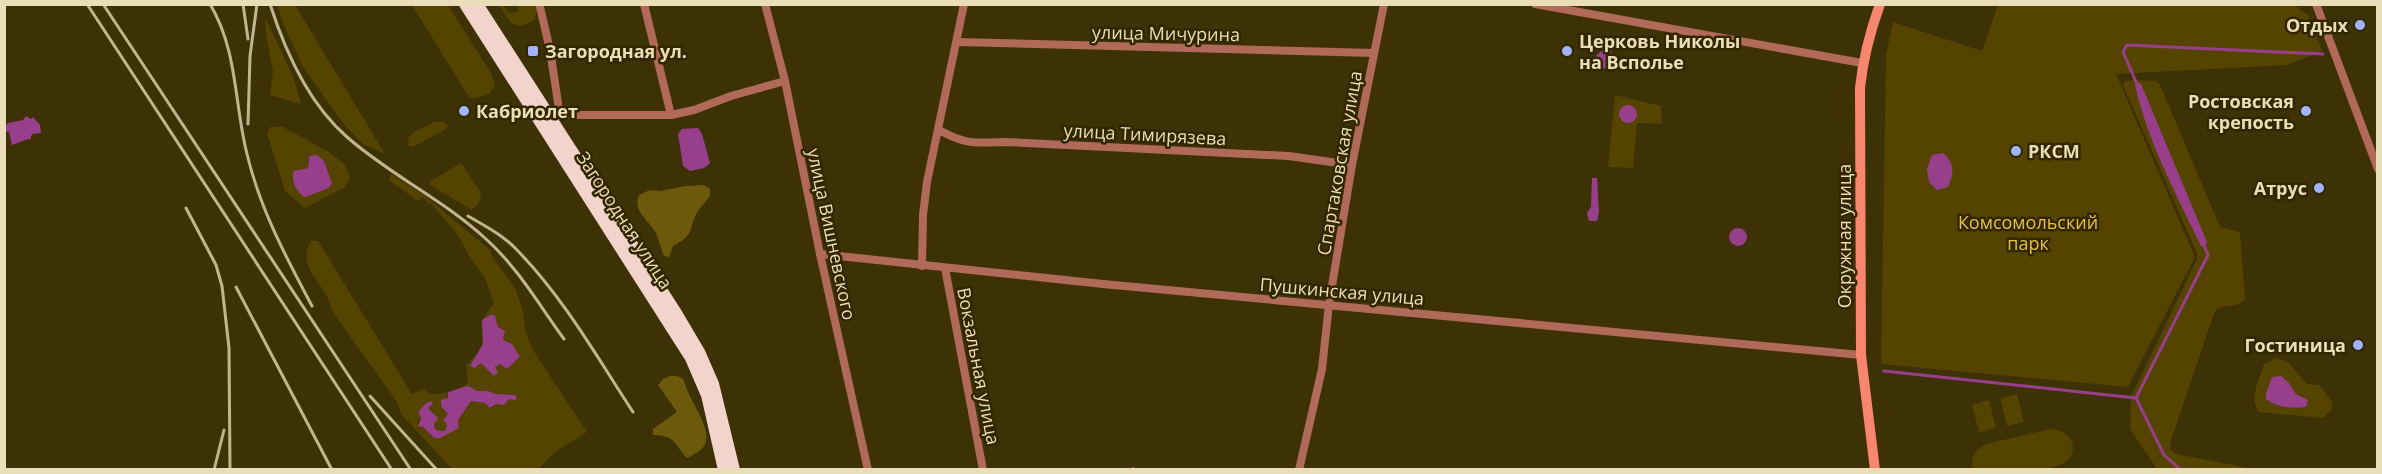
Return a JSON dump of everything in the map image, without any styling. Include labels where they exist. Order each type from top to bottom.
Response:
[{"type":"highway","name":"Загородная улица","points":[[465,4],[548,115],[691,358],[707,395],[724,470]]},
{"type":"highway","name":"Загородная улица","points":[[477,4],[699,352],[713,384],[734,470]]},
{"type":"main road","name":"Окружная улица","points":[[1875,470],[1861,355],[1860,88],[1862,63],[1880,4]]},
{"type":"street","points":[[644,4],[671,115]]},
{"type":"street","name":"улица Вишневского","points":[[765,4],[785,81],[820,254],[868,470]]},
{"type":"street","points":[[922,266],[923,215],[927,182],[964,4]]},
{"type":"street","name":"Спартаковская улица","points":[[1299,470],[1322,369],[1329,304],[1352,165],[1384,4]]},
{"type":"street","points":[[1535,4],[1862,63]]},
{"type":"street","points":[[2316,4],[2378,169]]},
{"type":"street","points":[[540,7],[550,50],[548,115],[671,115],[785,81]]},
{"type":"street","name":"улица Мичурина","points":[[957,42],[1374,53]]},
{"type":"street","name":"улица Тимирязева","points":[[939,130],[960,141],[975,143],[1006,142],[1289,156],[1352,165]]},
{"type":"street","name":"Пушкинская улица","points":[[820,254],[922,266],[1861,355]]},
{"type":"street","name":"Вокзальная улица","points":[[945,268],[983,470]]},
{"type":"green space","name":"Комсомольский парк","points":[[2293,4],[2308,15],[2322,51],[2287,65],[2116,74],[2195,257],[2128,387],[1881,364],[1886,55],[1893,22],[1982,51],[1998,5]]},
{"type":"green space","points":[[277,5],[295,5],[385,154],[363,144],[345,126],[303,67]]},
{"type":"green space","points":[[412,5],[448,5],[491,73],[495,84],[490,94],[476,98],[469,97]]},
{"type":"green space","points":[[499,5],[503,5],[509,13],[517,12],[519,5],[537,5],[535,20],[521,26],[511,23]]},
{"type":"green space","points":[[265,17],[293,76],[301,104],[270,95],[273,72]]},
{"type":"green space","points":[[2125,81],[2156,81],[2160,85],[2220,227],[2240,232],[2245,300],[2215,311],[2171,440],[2170,449],[2176,454],[2253,469],[2157,469],[2130,429],[2131,397],[2197,259],[2197,253],[2123,85]]},
{"type":"green space","points":[[1615,95],[1661,106],[1662,124],[1637,123],[1633,168],[1608,167]]},
{"type":"green space","points":[[435,122],[448,125],[446,129],[415,146],[409,146],[408,138],[414,132]]},
{"type":"green space","points":[[270,127],[283,127],[329,152],[344,164],[350,177],[345,187],[305,208],[285,191],[267,133]],"holes":[[[315,155],[324,161],[331,179],[331,186],[327,189],[299,193],[292,179],[294,172],[308,168],[308,159]]]},
{"type":"green space","points":[[461,163],[481,193],[479,203],[472,210],[430,185],[429,182]]},
{"type":"green space","points":[[391,174],[424,195],[490,250],[495,261],[515,288],[522,308],[526,333],[533,350],[587,432],[555,452],[538,469],[452,469],[401,414],[397,402],[332,311],[328,299],[310,270],[306,256],[307,249],[311,241],[318,241],[412,394],[423,389],[429,393],[441,394],[468,383],[466,366],[481,348],[483,340],[483,344],[474,363],[471,364],[475,368],[481,363],[496,374],[498,372],[495,367],[500,364],[507,368],[520,358],[512,344],[503,340],[505,333],[498,327],[496,318],[483,319],[494,303],[485,278],[470,258],[458,235],[431,203],[429,204],[423,197],[418,201],[389,180]],"holes":[[[465,388],[514,395],[516,399],[510,398],[503,405],[497,403],[492,408],[485,403],[471,401],[458,420],[459,428],[434,438],[417,423],[421,417],[418,412],[430,400],[432,405],[429,409],[434,413],[435,429],[445,431],[447,424],[443,420],[448,414],[440,403],[448,398],[447,393]]]},
{"type":"green space","points":[[2276,358],[2287,361],[2307,384],[2319,385],[2332,401],[2332,409],[2323,418],[2259,412],[2255,395],[2264,364]],"holes":[[[2289,383],[2296,394],[2303,396],[2306,407],[2271,403]]]},
{"type":"green space","points":[[2017,394],[2024,422],[2007,426],[2000,398]]},
{"type":"green space","points":[[1989,400],[1996,428],[1979,432],[1972,405]]},
{"type":"green space","points":[[2050,429],[2066,434],[2073,445],[2073,451],[2065,462],[2037,470],[1973,470],[1972,461],[1975,454],[1986,444]]},
{"type":"shaded area","points":[[1607,49],[1611,50],[1612,55],[1608,67],[1602,69],[1595,67],[1596,56]]},
{"type":"shaded area","points":[[2136,82],[2141,84],[2207,242],[2204,247],[2201,246],[2155,147],[2147,127]]},
{"type":"shaded area","points":[[1628,105],[1634,108],[1637,114],[1634,120],[1628,123],[1622,120],[1619,114],[1622,108]]},
{"type":"shaded area","points":[[26,116],[31,119],[33,117],[40,125],[41,133],[32,134],[30,140],[12,145],[9,132],[5,131],[5,127],[8,123],[23,120]]},
{"type":"shaded area","points":[[698,128],[702,134],[710,163],[704,168],[690,171],[683,166],[678,134],[682,129]]},
{"type":"shaded area","points":[[1943,153],[1950,161],[1952,173],[1948,187],[1937,190],[1929,182],[1927,169],[1932,155]]},
{"type":"shaded area","points":[[317,155],[324,161],[332,183],[329,188],[305,197],[295,186],[294,171],[308,168],[309,156]]},
{"type":"shaded area","points":[[1592,178],[1597,178],[1599,212],[1597,221],[1589,221],[1587,213],[1591,207]]},
{"type":"shaded area","points":[[704,185],[710,189],[710,195],[698,211],[689,234],[673,246],[669,257],[664,256],[656,233],[639,211],[637,201],[639,195],[650,190],[660,191]]},
{"type":"shaded area","points":[[1738,228],[1744,231],[1747,237],[1744,243],[1738,246],[1732,243],[1729,237],[1732,231]]},
{"type":"shaded area","points":[[492,314],[495,316],[498,327],[505,331],[503,340],[512,344],[520,357],[507,369],[500,364],[495,367],[498,372],[494,376],[481,363],[475,368],[470,366],[483,344],[482,320]]},
{"type":"shaded area","points":[[670,376],[683,379],[706,432],[704,446],[687,458],[670,439],[653,435],[653,429],[677,412],[658,385]]},
{"type":"shaded area","points":[[2281,376],[2296,394],[2308,400],[2306,407],[2285,407],[2266,399],[2272,377]]},
{"type":"shaded area","points":[[468,386],[477,391],[515,395],[517,398],[509,399],[504,405],[496,404],[490,408],[485,403],[471,401],[458,420],[459,428],[440,438],[434,438],[423,427],[418,426],[421,418],[418,412],[431,401],[433,405],[429,406],[429,409],[438,418],[434,424],[435,429],[445,431],[447,424],[443,420],[448,414],[441,406],[441,400],[448,398],[448,392]]},
{"type":"waterway","points":[[2137,84],[2123,52],[2127,45],[2323,54]]},
{"type":"waterway","points":[[1884,371],[2136,398],[2208,255],[2204,245]]},
{"type":"waterway","points":[[2136,398],[2164,455],[2181,470]]},
{"type":"railway","points":[[87,4],[392,470]]},
{"type":"railway","points":[[103,4],[411,470]]},
{"type":"railway","points":[[210,4],[226,40],[231,59],[243,135],[252,174],[283,251],[312,306]]},
{"type":"railway","points":[[243,4],[248,39]]},
{"type":"railway","points":[[248,124],[250,56],[257,4]]},
{"type":"railway","points":[[270,4],[283,40],[300,76],[333,124],[364,151],[453,212],[486,239],[519,275],[564,339]]},
{"type":"railway","points":[[186,208],[216,265],[222,286],[229,348],[230,470]]},
{"type":"railway","points":[[468,216],[506,240],[534,268],[579,328],[633,412]]},
{"type":"railway","points":[[236,287],[332,470]]},
{"type":"railway","points":[[370,396],[437,470]]},
{"type":"railway","points":[[214,470],[224,430]]},
{"type":"place","name":"Отдых","points":[[2360,25]]},
{"type":"place","name":"Загородная ул.","points":[[533,51]]},
{"type":"place","name":"Церковь Николы на Всполье","points":[[1567,51]]},
{"type":"place","name":"Кабриолет","points":[[464,111]]},
{"type":"place","name":"Ростовская крепость","points":[[2306,111]]},
{"type":"place","name":"РКСМ","points":[[2016,151]]},
{"type":"place","name":"Атрус","points":[[2319,188]]},
{"type":"place","name":"Гостиница","points":[[2358,345]]}]
